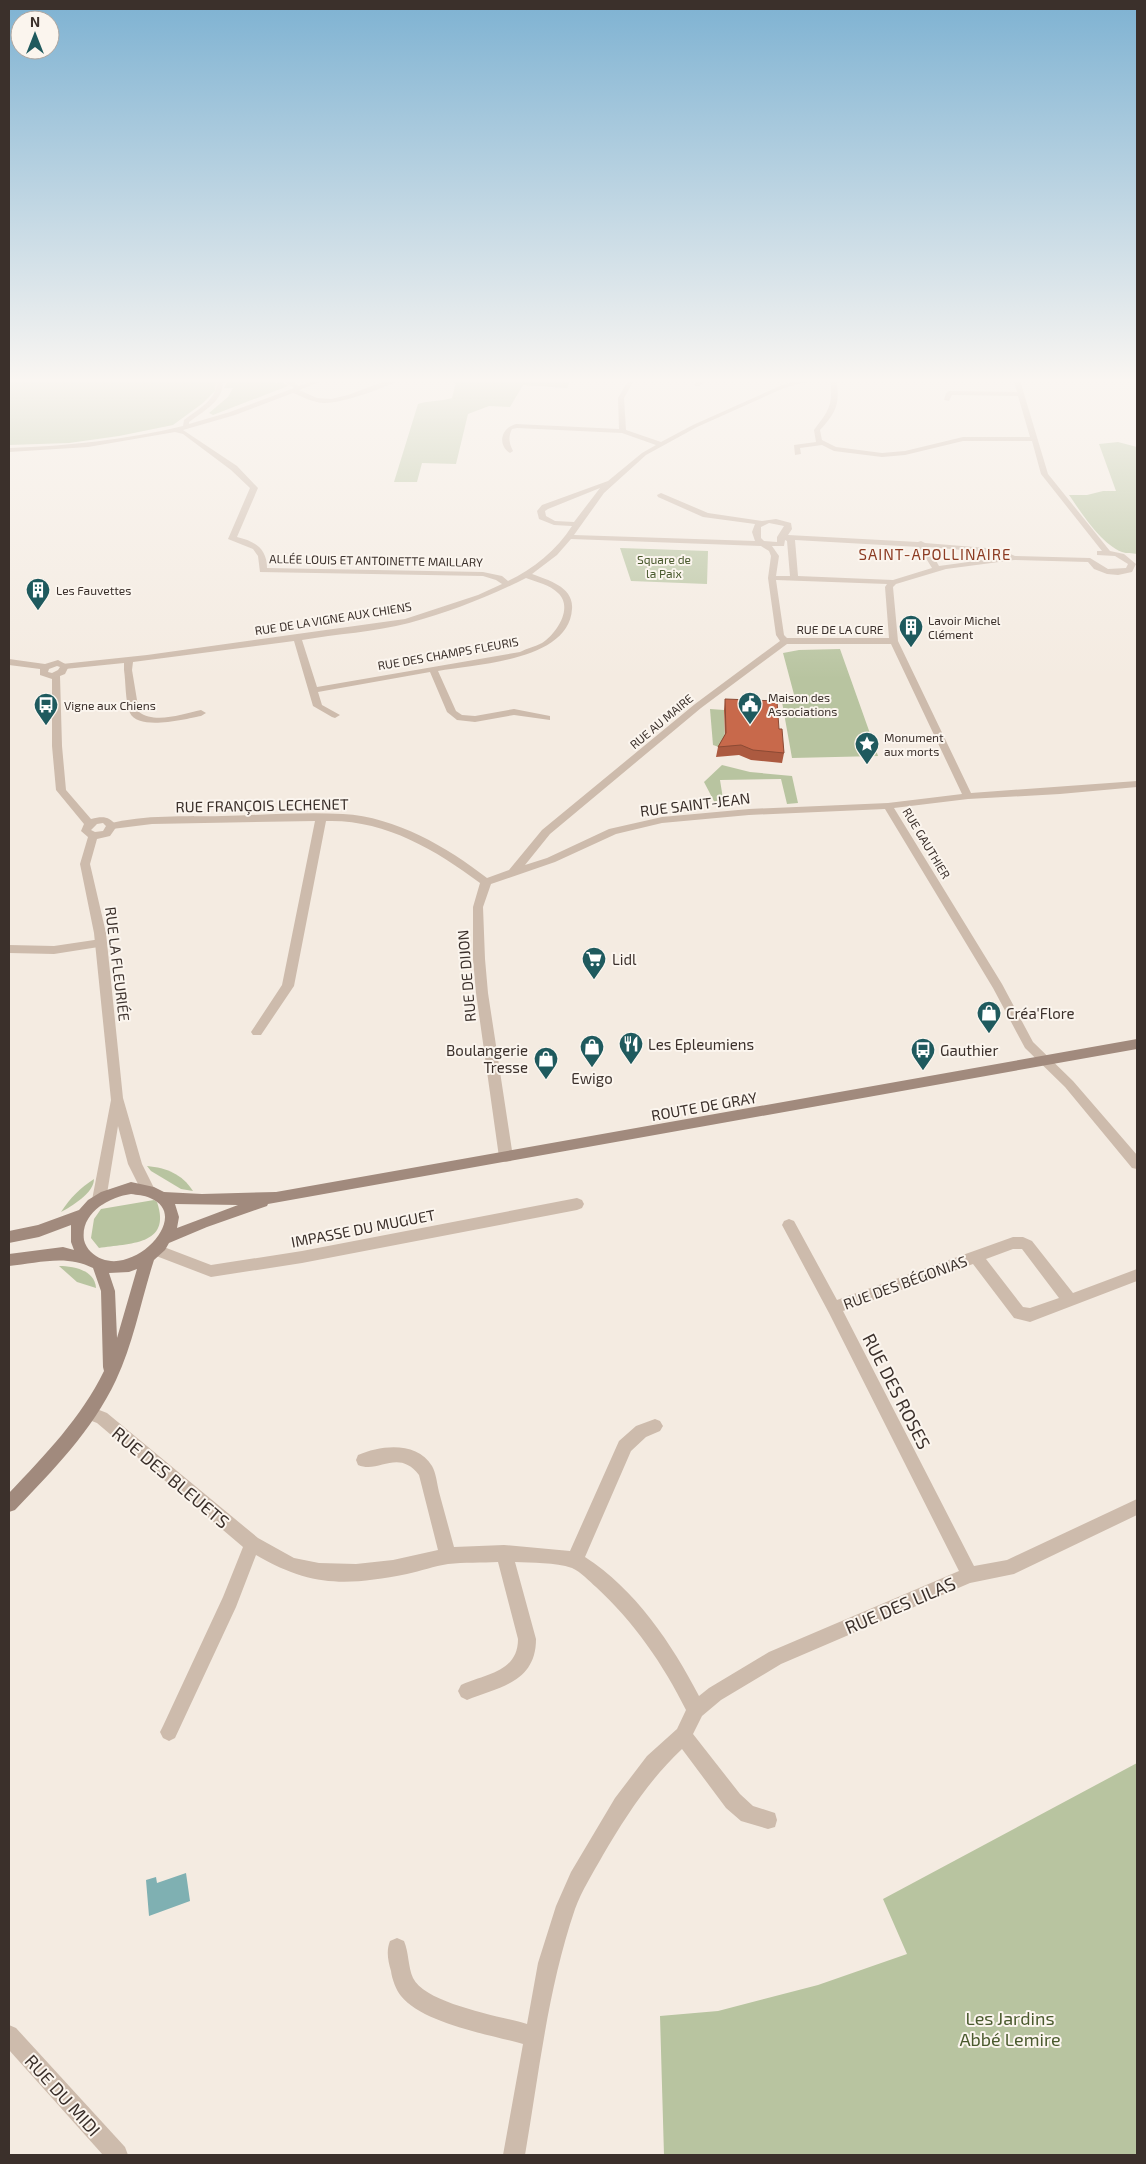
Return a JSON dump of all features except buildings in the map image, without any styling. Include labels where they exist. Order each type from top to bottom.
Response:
[{"type":"main road","name":"ROUTE DE GRAY","points":[[167,1238],[208,1220],[276,1198],[1137,1044]]},
{"type":"main road","points":[[9,1260],[63,1253],[93,1262],[114,1267],[132,1264],[152,1254],[167,1238],[173,1216],[167,1202],[157,1192],[147,1188],[122,1189],[106,1194],[99,1200],[84,1214],[77,1228],[77,1246],[93,1262],[108,1291],[110,1375]]},
{"type":"main road","name":"ROUTE DE GRAY","points":[[163,1198],[209,1200],[276,1198]]},
{"type":"main road","points":[[9,1237],[39,1231],[84,1214]]},
{"type":"main road","points":[[9,1504],[68,1443],[89,1413],[110,1375],[124,1339],[133,1300],[152,1254]]},
{"type":"street","name":"ALLÉE LOUIS ET ANTOINETTE MAILLARY","points":[[244,478],[254,488],[232,539],[252,544],[259,550],[263,556],[264,570],[483,574],[499,578],[509,584]]},
{"type":"street","name":"RUE DE LA VIGNE AUX CHIENS","points":[[9,662],[45,667],[54,664],[65,666],[129,660],[297,638],[406,621],[481,597],[526,575],[545,561],[569,537],[594,499],[615,478]]},
{"type":"street","points":[[1048,478],[1108,552]]},
{"type":"street","points":[[576,524],[549,522],[542,517],[541,511],[611,481]]},
{"type":"street","points":[[661,495],[706,515],[762,523],[776,520],[788,525],[788,529],[783,533],[785,537]]},
{"type":"street","points":[[762,523],[757,529],[757,538],[761,543],[772,549],[775,557],[772,578],[780,635],[786,642]]},
{"type":"street","points":[[569,537],[781,544],[781,537],[785,537],[921,543],[999,551],[1014,558]]},
{"type":"street","points":[[785,537],[791,540],[794,578]]},
{"type":"street","points":[[921,543],[936,570]]},
{"type":"street","points":[[1090,560],[1093,555],[1108,552],[1127,558],[1132,564],[1128,570]]},
{"type":"street","points":[[772,578],[893,582],[966,563],[1014,558],[1090,560],[1095,566],[1106,571],[1118,572],[1128,570],[1137,574]]},
{"type":"street","name":"RUE DES CHAMPS FLEURIS","points":[[312,690],[522,654],[546,643],[562,628],[568,614],[568,600],[560,591],[526,575]]},
{"type":"street","points":[[893,582],[889,588],[894,641],[968,796],[1060,791],[1137,784]]},
{"type":"street","points":[[297,638],[318,706],[335,714]]},
{"type":"street","name":"RUE DE LA CURE","points":[[786,642],[894,641]]},
{"type":"street","name":"RUE AU MAIRE","points":[[511,875],[546,832],[701,704],[786,642]]},
{"type":"street","points":[[129,660],[128,670],[135,714],[138,717],[154,720],[201,713]]},
{"type":"street","points":[[45,667],[42,671],[45,675],[56,675],[65,670],[65,666]]},
{"type":"street","points":[[433,669],[452,712],[460,718],[475,720],[514,712],[547,718]]},
{"type":"street","points":[[56,675],[57,746],[61,790],[89,824]]},
{"type":"street","name":"RUE GAUTHIER","points":[[968,796],[888,806],[998,987],[1029,1045],[1069,1084],[1137,1164]]},
{"type":"street","name":"RUE SAINT-JEAN","points":[[486,882],[552,860],[613,831],[662,820],[749,812],[888,806]]},
{"type":"street","points":[[257,1032],[288,986],[322,818]]},
{"type":"street","name":"RUE FRANÇOIS LECHENET","points":[[112,826],[152,821],[360,819],[386,825],[444,853],[486,882]]},
{"type":"street","points":[[97,820],[106,820],[112,826],[106,834],[93,836],[86,832],[89,824],[97,820]]},
{"type":"street","name":"RUE LA FLEURIÉE","points":[[93,836],[85,864],[101,943],[117,1098],[135,1164],[147,1188]]},
{"type":"street","name":"RUE DE DIJON","points":[[486,882],[478,907],[479,959],[482,993],[506,1157]]},
{"type":"street","points":[[9,949],[54,950],[101,943]]},
{"type":"street","name":"RUE LA FLEURIÉE","points":[[99,1200],[117,1098]]},
{"type":"street","name":"IMPASSE DU MUGUET","points":[[152,1254],[211,1271],[302,1257],[577,1204]]},
{"type":"street","name":"RUE DES ROSES","points":[[789,1225],[834,1308],[970,1575]]},
{"type":"street","name":"RUE DES BÉGONIAS","points":[[834,1308],[1013,1243],[1027,1245],[1070,1301]]},
{"type":"street","name":"RUE DES BÉGONIAS","points":[[976,1256],[1019,1313],[1030,1316],[1137,1274]]},
{"type":"street","name":"RUE DES BLEUETS","points":[[89,1413],[102,1418],[252,1544],[299,1568],[338,1574],[379,1572],[448,1556],[504,1553],[575,1560]]},
{"type":"street","points":[[655,1426],[641,1431],[625,1446],[575,1560],[610,1588],[641,1621],[678,1676],[696,1710]]},
{"type":"street","points":[[364,1460],[383,1455],[400,1454],[413,1458],[422,1464],[426,1471],[448,1556]]},
{"type":"street","name":"RUE DES LILAS","points":[[514,2155],[548,1963],[566,1906],[578,1878],[622,1805],[654,1763],[683,1735],[696,1710],[715,1694],[775,1658],[970,1575],[1008,1568],[1137,1507]]},
{"type":"street","points":[[169,1732],[230,1601],[252,1544]]},
{"type":"street","points":[[467,1691],[509,1675],[521,1664],[527,1650],[527,1639],[504,1553]]},
{"type":"street","points":[[683,1735],[733,1801],[748,1814],[768,1820]]},
{"type":"street","points":[[397,1948],[402,1975],[409,1989],[430,2006],[534,2036]]},
{"type":"street","name":"RUE DU MIDI","points":[[9,2035],[117,2155]]},
{"type":"green space","points":[[395,478],[418,478],[417,482],[394,482]]},
{"type":"green space","points":[[1111,478],[1137,478],[1137,554],[1122,552],[1107,542],[1092,527],[1069,495],[1087,495],[1103,491],[1116,491]]},
{"type":"green space","name":"Square de la Paix","points":[[620,548],[708,551],[707,584],[631,581]]},
{"type":"green space","points":[[840,649],[878,756],[792,758],[782,702],[796,702],[783,653],[799,650]]},
{"type":"green space","points":[[710,709],[724,710],[725,743],[722,748],[713,745]]},
{"type":"green space","points":[[722,765],[750,772],[792,776],[798,803],[787,804],[781,779],[720,780],[724,805],[717,807],[704,782]]},
{"type":"green space","points":[[147,1166],[161,1168],[179,1176],[193,1191],[181,1189],[151,1171]]},
{"type":"green space","points":[[94,1179],[86,1194],[61,1212],[84,1186]]},
{"type":"green space","points":[[154,1200],[157,1202],[160,1216],[158,1227],[153,1235],[145,1240],[99,1248],[91,1238],[94,1219],[101,1209]]},
{"type":"green space","points":[[59,1266],[77,1268],[88,1273],[95,1282],[96,1288],[77,1282]]},
{"type":"green space","name":"Les Jardins Abbé Lemire","points":[[1137,1763],[1137,2155],[664,2155],[660,2016],[718,2011],[818,1985],[907,1954],[883,1899]]},
{"type":"water","points":[[186,1873],[190,1901],[149,1916],[146,1880],[156,1877],[157,1883]]},
{"type":"place","name":"Les Fauvettes","points":[[38,611]]},
{"type":"place","name":"Lavoir Michel Clément","points":[[911,648]]},
{"type":"place","name":"Maison des Associations","points":[[750,725]]},
{"type":"place","name":"Vigne aux Chiens","points":[[46,726]]},
{"type":"place","name":"Monument aux morts","points":[[867,765]]},
{"type":"place","name":"Lidl","points":[[594,980]]},
{"type":"place","name":"Créa'Flore","points":[[989,1034]]},
{"type":"place","name":"Les Epleumiens","points":[[631,1065]]},
{"type":"place","name":"Ewigo","points":[[592,1068]]},
{"type":"place","name":"Gauthier","points":[[923,1071]]},
{"type":"place","name":"Boulangerie Tresse","points":[[546,1080]]},
{"type":"district","name":"SAINT-APOLLINAIRE","points":[[935,554]]}]
